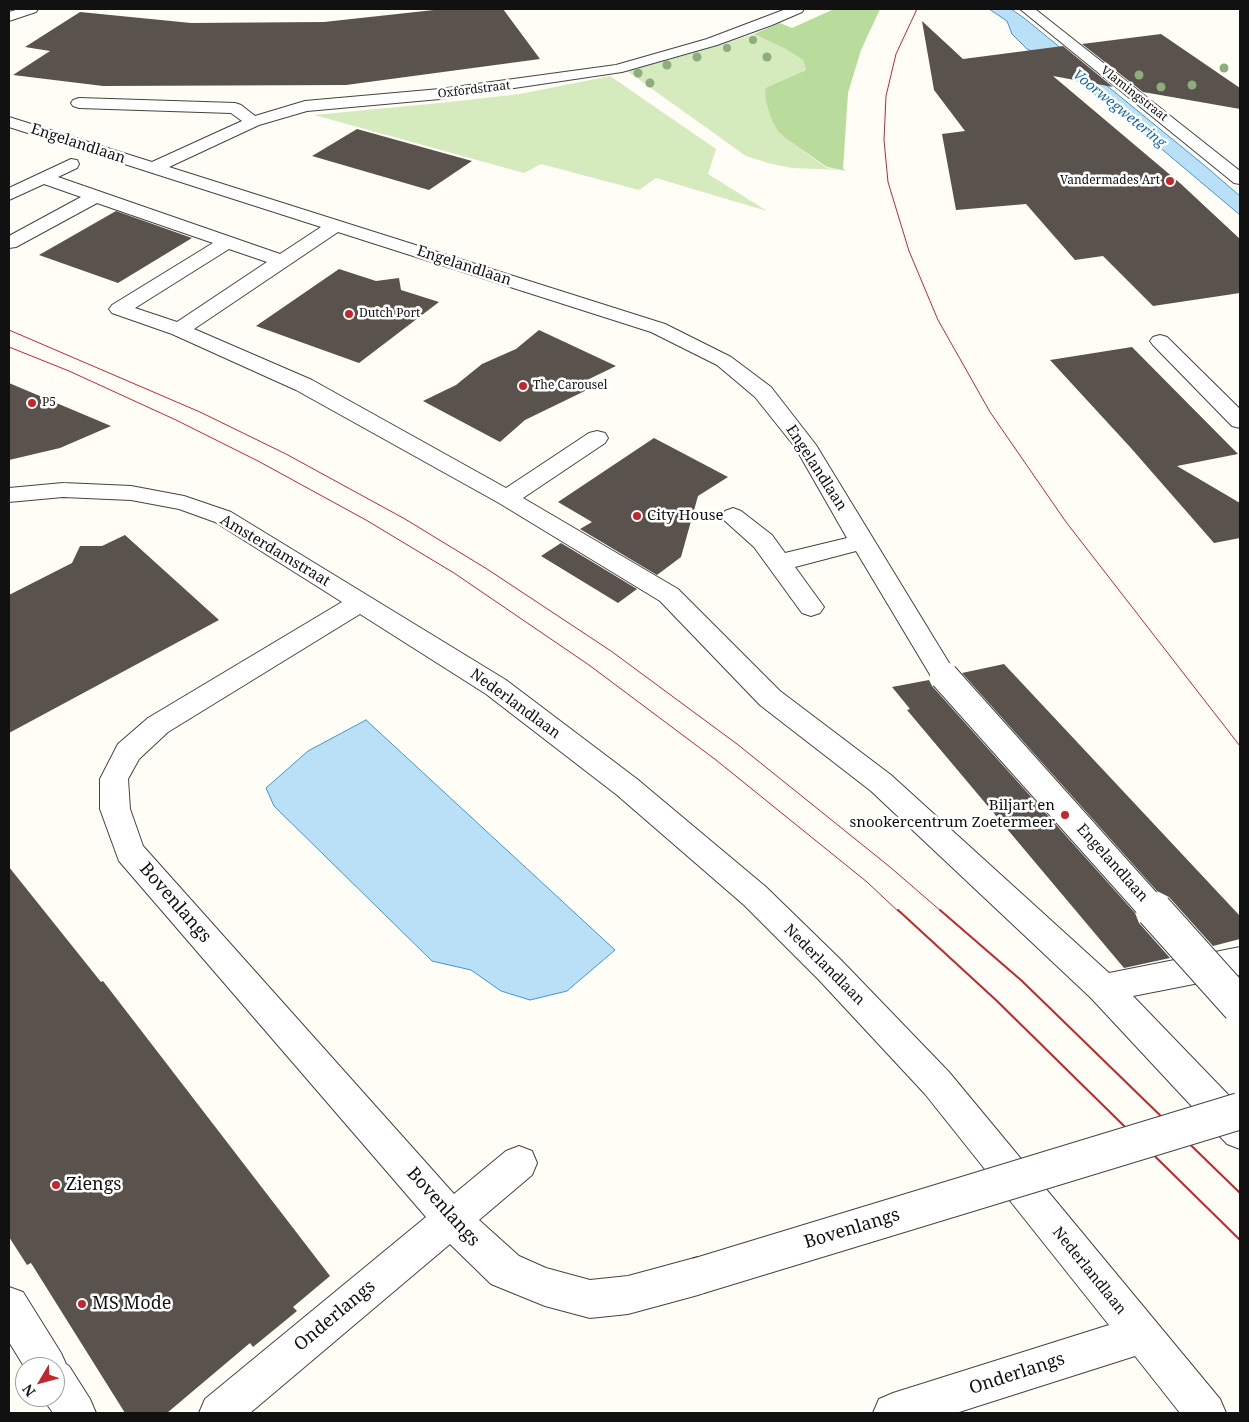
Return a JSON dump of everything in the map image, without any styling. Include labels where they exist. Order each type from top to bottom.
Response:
[{"type":"street","points":[[9,18],[30,9]]},
{"type":"street","name":"Oxfordstraat","points":[[153,168],[253,122],[305,106],[440,94],[617,69],[712,42],[797,9]]},
{"type":"street","name":"Vlamingstraat","points":[[1027,9],[1240,179]]},
{"type":"street","points":[[79,103],[235,108],[253,122]]},
{"type":"street","name":"Engelandlaan","points":[[9,122],[658,328],[724,361],[762,392],[805,445],[944,676],[1240,1006]]},
{"type":"street","points":[[9,195],[71,164]]},
{"type":"street","points":[[43,178],[281,261]]},
{"type":"street","points":[[9,242],[96,196]]},
{"type":"street","points":[[179,330],[336,225]]},
{"type":"street","points":[[228,242],[119,309],[179,330],[304,384],[507,498],[669,595],[770,698],[881,783],[1103,988],[1240,1132]]},
{"type":"street","points":[[1160,341],[1240,421]]},
{"type":"street","points":[[507,498],[597,438]]},
{"type":"street","name":"Amsterdamstraat","points":[[9,495],[63,490],[131,493],[184,503],[223,517],[360,603]]},
{"type":"street","points":[[733,516],[763,541],[811,607]]},
{"type":"street","points":[[779,563],[862,542]]},
{"type":"street","name":"Bovenlangs","points":[[360,603],[158,725],[128,752],[117,772],[114,779],[115,809],[130,852],[452,1219],[482,1250],[506,1270],[545,1287],[590,1299],[628,1295],[698,1276],[1240,1111]]},
{"type":"street","name":"Nederlandlaan","points":[[360,603],[496,687],[627,787],[755,896],[830,970],[937,1083],[1140,1335],[1206,1413]]},
{"type":"street","points":[[1103,988],[1240,961]]},
{"type":"street","name":"Onderlangs","points":[[219,1413],[519,1163]]},
{"type":"street","points":[[9,1306],[41,1357]]},
{"type":"street","name":"Onderlangs","points":[[893,1413],[1140,1335]]},
{"type":"street","points":[[65,1396],[76,1413]]},
{"type":"green space","points":[[834,9],[880,9],[861,50],[848,93],[843,169],[847,171],[827,167],[778,131],[766,102],[765,88],[806,70],[803,60],[786,49],[754,34],[780,23],[792,28]]},
{"type":"green space","points":[[754,34],[787,49],[803,60],[806,70],[765,88],[788,140],[827,168],[843,170],[792,168],[746,156],[627,71]]},
{"type":"green space","points":[[610,76],[716,149],[708,174],[767,211],[656,178],[639,190],[541,164],[524,173],[314,115],[520,94]]},
{"type":"water","name":"Voorwegwetering","points":[[989,9],[1011,9],[1024,18],[1204,165],[1240,196],[1240,215],[1119,113],[1048,59],[1027,49],[1012,34],[1007,21]]},
{"type":"water","points":[[366,720],[615,950],[567,991],[530,1000],[501,991],[471,970],[432,961],[274,806],[266,788],[308,751]]},
{"type":"building","points":[[443,9],[503,9],[540,59],[346,85],[103,86],[13,75],[50,51],[25,47],[80,12],[191,23],[324,22]]},
{"type":"building","points":[[922,21],[963,59],[1063,46],[1113,87],[1053,76],[1181,184],[1240,239],[1240,293],[1153,306],[1103,256],[1075,260],[1026,204],[956,210],[942,134],[965,131],[934,90]]},
{"type":"building","points":[[1161,34],[1240,88],[1240,109],[1143,92],[1082,44]]},
{"type":"building","points":[[357,129],[472,161],[429,190],[312,156]]},
{"type":"building","points":[[116,211],[192,238],[118,283],[39,255]]},
{"type":"building","name":"Dutch Port","points":[[339,269],[376,281],[399,278],[401,290],[439,302],[359,363],[256,326]]},
{"type":"building","name":"The Carousel","points":[[539,330],[616,366],[583,382],[593,387],[525,420],[500,442],[423,401],[456,385],[482,364],[516,349]]},
{"type":"building","points":[[1132,347],[1238,454],[1177,466],[1240,503],[1240,538],[1214,543],[1130,447],[1050,360]]},
{"type":"building","name":"P5","points":[[9,383],[111,426],[60,448],[9,460]]},
{"type":"building","name":"City House","points":[[654,438],[728,477],[698,496],[681,557],[657,575],[580,529],[592,522],[558,502]]},
{"type":"building","points":[[125,535],[219,620],[9,733],[9,595],[72,563],[80,546],[102,546]]},
{"type":"building","points":[[561,543],[637,589],[618,603],[541,556]]},
{"type":"building","points":[[1004,664],[1240,916],[1240,939],[1213,946],[1169,897],[1157,891],[962,673]]},
{"type":"building","points":[[929,680],[932,686],[1135,913],[1139,923],[1170,958],[1124,968],[907,710],[910,709],[892,687]]},
{"type":"building","points":[[9,867],[101,982],[103,981],[330,1276],[293,1307],[297,1311],[253,1347],[250,1343],[167,1413],[125,1413],[31,1263],[27,1265],[9,1237]]},
{"type":"tram line","points":[[917,9],[896,54],[886,96],[884,140],[888,182],[909,251],[938,320],[990,412],[1066,522],[1240,746]]},
{"type":"tram line","points":[[9,330],[200,412],[286,454],[405,519],[487,569],[611,651],[737,744],[890,867],[942,912]]},
{"type":"tram line","points":[[9,347],[69,371],[176,420],[258,461],[366,520],[454,573],[589,665],[716,760],[867,882],[899,912]]},
{"type":"tram line","points":[[898,910],[997,1001],[1240,1240]]},
{"type":"tram line","points":[[940,910],[1022,981],[1240,1193]]},
{"type":"place","name":"Vandermades Art","points":[[1170,181]]},
{"type":"place","name":"Dutch Port","points":[[349,314]]},
{"type":"place","name":"The Carousel","points":[[523,386]]},
{"type":"place","name":"P5","points":[[32,403]]},
{"type":"place","name":"City House","points":[[637,516]]},
{"type":"place","name":"Biljart en snookercentrum Zoetermeer","points":[[1065,815]]},
{"type":"place","name":"Ziengs","points":[[56,1185]]},
{"type":"place","name":"MS Mode","points":[[82,1304]]}]
